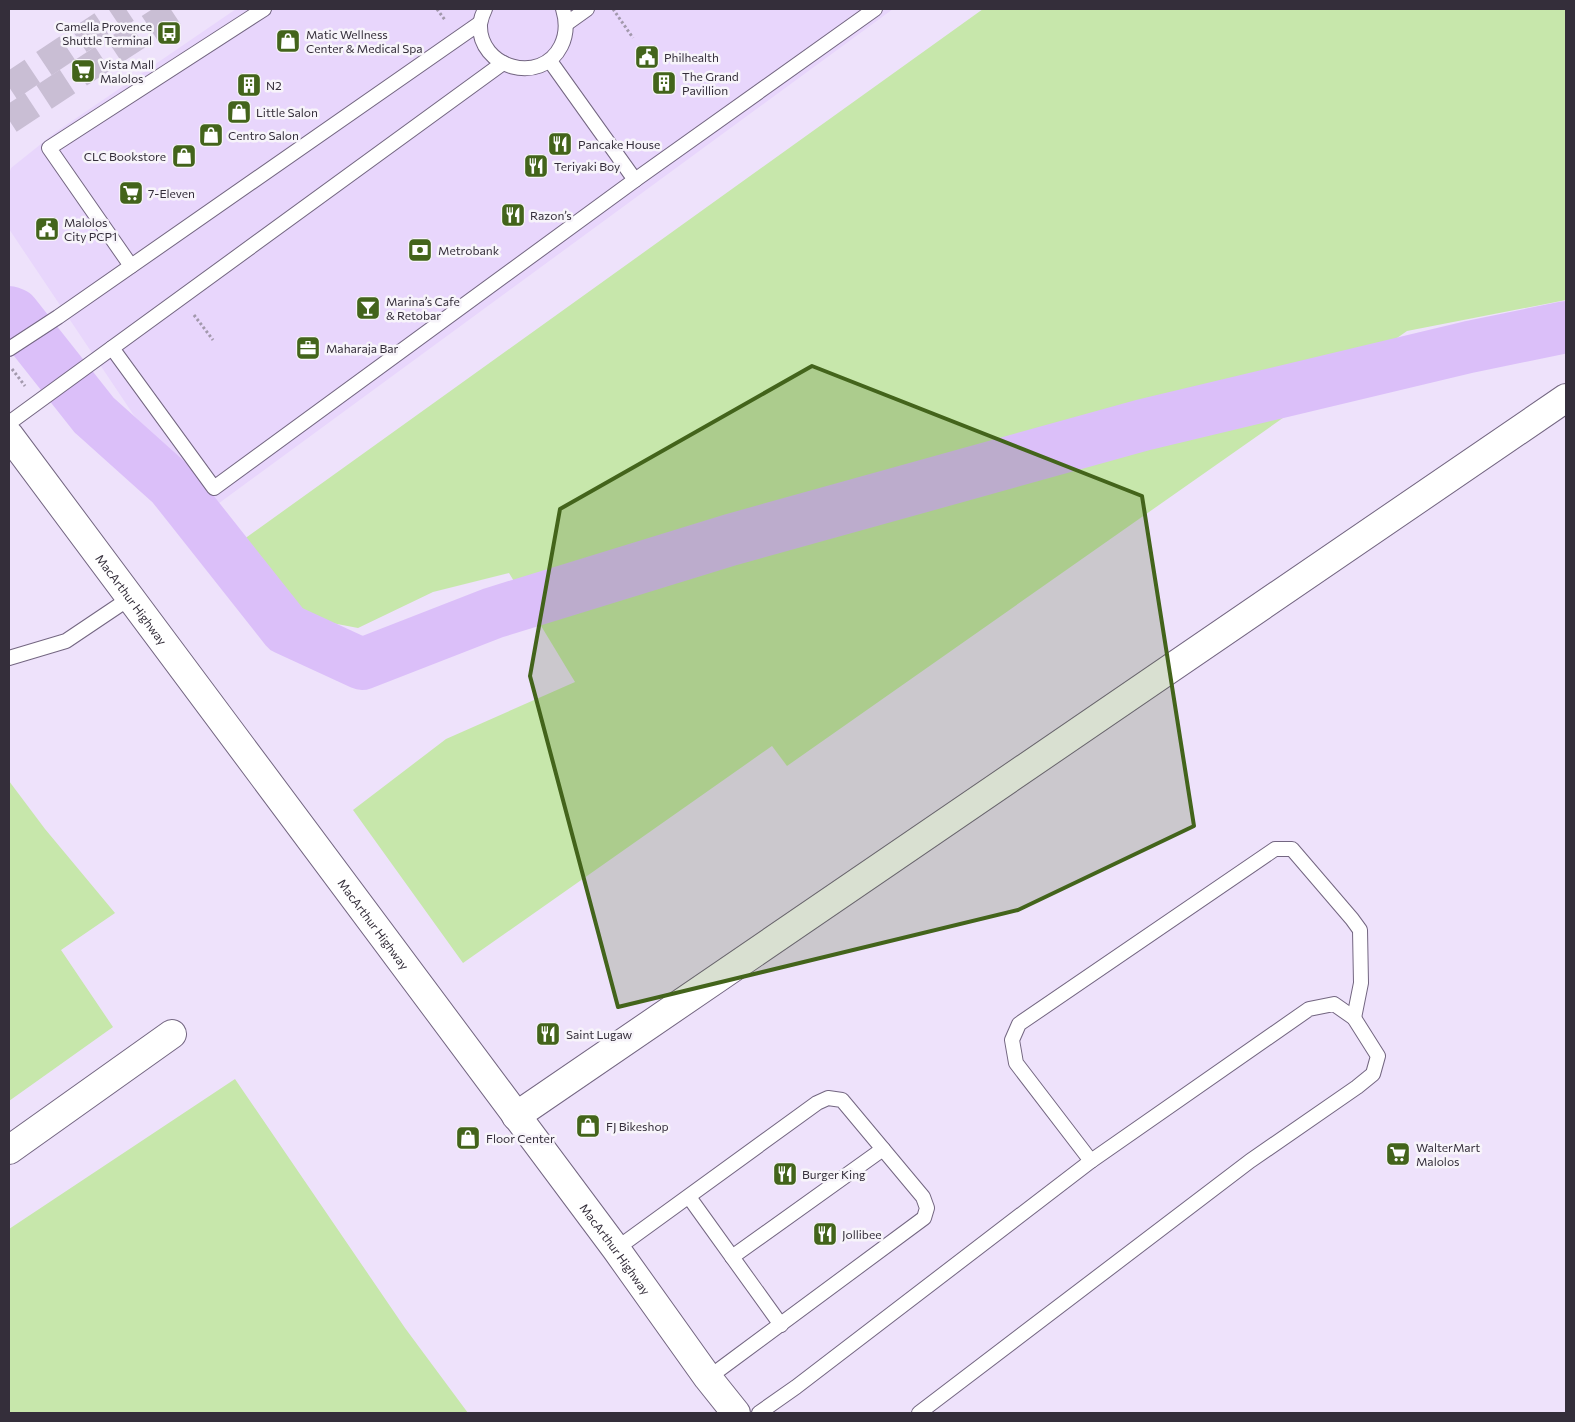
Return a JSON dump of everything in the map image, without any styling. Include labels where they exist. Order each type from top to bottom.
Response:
[{"type":"main road","points":[[516,1116],[1566,398]]},
{"type":"main road","name":"MacArthur Highway","points":[[9,435],[616,1249],[708,1378],[736,1413]]},
{"type":"main road","points":[[9,1150],[172,1034]]},
{"type":"lane","points":[[131,266],[49,148],[264,9]]},
{"type":"lane","points":[[485,9],[480,22],[482,38],[489,51],[499,61],[516,68],[531,68],[550,61],[558,52],[565,38],[566,24],[563,9]]},
{"type":"lane","points":[[566,24],[587,9]]},
{"type":"lane","points":[[112,348],[214,488],[635,180],[875,9]]},
{"type":"lane","points":[[9,349],[58,317],[480,22]]},
{"type":"lane","points":[[550,61],[635,180]]},
{"type":"lane","points":[[9,423],[503,63]]},
{"type":"lane","points":[[9,658],[66,641],[130,598]]},
{"type":"lane","points":[[1091,1161],[1016,1063],[1012,1040],[1019,1024],[1275,849],[1292,849],[1360,930],[1361,983],[1354,1018]]},
{"type":"lane","points":[[759,1413],[803,1382],[1091,1161],[1308,1009],[1334,1004],[1354,1018],[1378,1056],[1373,1074],[1358,1087],[1250,1161],[919,1413]]},
{"type":"lane","points":[[616,1249],[817,1103],[828,1098],[842,1100],[923,1197],[927,1208],[924,1218],[708,1378]]},
{"type":"lane","points":[[732,1257],[883,1148]]},
{"type":"lane","points":[[689,1197],[781,1324]]},
{"type":"path","points":[[613,9],[633,38]]},
{"type":"highlighted area","points":[[812,366],[1142,496],[1194,826],[1018,910],[618,1007],[530,676],[560,509]]},
{"type":"shaded area","points":[[236,9],[893,9],[211,509],[133,414],[9,229],[9,174],[11,168],[56,132]]},
{"type":"green space","points":[[983,9],[1566,9],[1566,300],[1407,331],[787,766],[772,746],[463,963],[353,810],[446,739],[575,682],[509,573],[433,592],[358,628],[311,619],[240,542]]},
{"type":"green space","points":[[9,781],[45,829],[115,913],[61,950],[113,1027],[9,1101]]},
{"type":"green space","points":[[235,1079],[405,1328],[468,1413],[9,1413],[9,1229]]},
{"type":"waterway","points":[[9,312],[14,314],[94,415],[172,485],[286,629],[362,664],[493,613],[730,540],[1143,425],[1469,347],[1566,327]]},
{"type":"tunnel","points":[[9,87],[126,9]]},
{"type":"tunnel","points":[[9,120],[178,9]]},
{"type":"place","name":"Camella Provence Shuttle Terminal","points":[[169,33]]},
{"type":"place","name":"Matic Wellness Center & Medical Spa","points":[[288,41]]},
{"type":"place","name":"Philhealth","points":[[647,57]]},
{"type":"place","name":"Vista Mall Malolos","points":[[83,71]]},
{"type":"place","name":"The Grand Pavillion","points":[[664,83]]},
{"type":"place","name":"N2","points":[[249,85]]},
{"type":"place","name":"Little Salon","points":[[239,112]]},
{"type":"place","name":"Centro Salon","points":[[211,135]]},
{"type":"place","name":"Pancake House","points":[[560,144]]},
{"type":"place","name":"CLC Bookstore","points":[[184,156]]},
{"type":"place","name":"Teriyaki Boy","points":[[536,166]]},
{"type":"place","name":"7-Eleven","points":[[131,193]]},
{"type":"place","name":"Razon’s","points":[[513,215]]},
{"type":"place","name":"Malolos City PCP1","points":[[47,229]]},
{"type":"place","name":"Metrobank","points":[[420,250]]},
{"type":"place","name":"Marina’s Cafe & Retobar","points":[[368,308]]},
{"type":"place","name":"Maharaja Bar","points":[[308,348]]},
{"type":"place","name":"Saint Lugaw","points":[[548,1034]]},
{"type":"place","name":"FJ Bikeshop","points":[[588,1126]]},
{"type":"place","name":"Floor Center","points":[[468,1138]]},
{"type":"place","name":"WalterMart Malolos","points":[[1398,1154]]},
{"type":"place","name":"Burger King","points":[[785,1174]]},
{"type":"place","name":"Jollibee","points":[[825,1234]]}]
